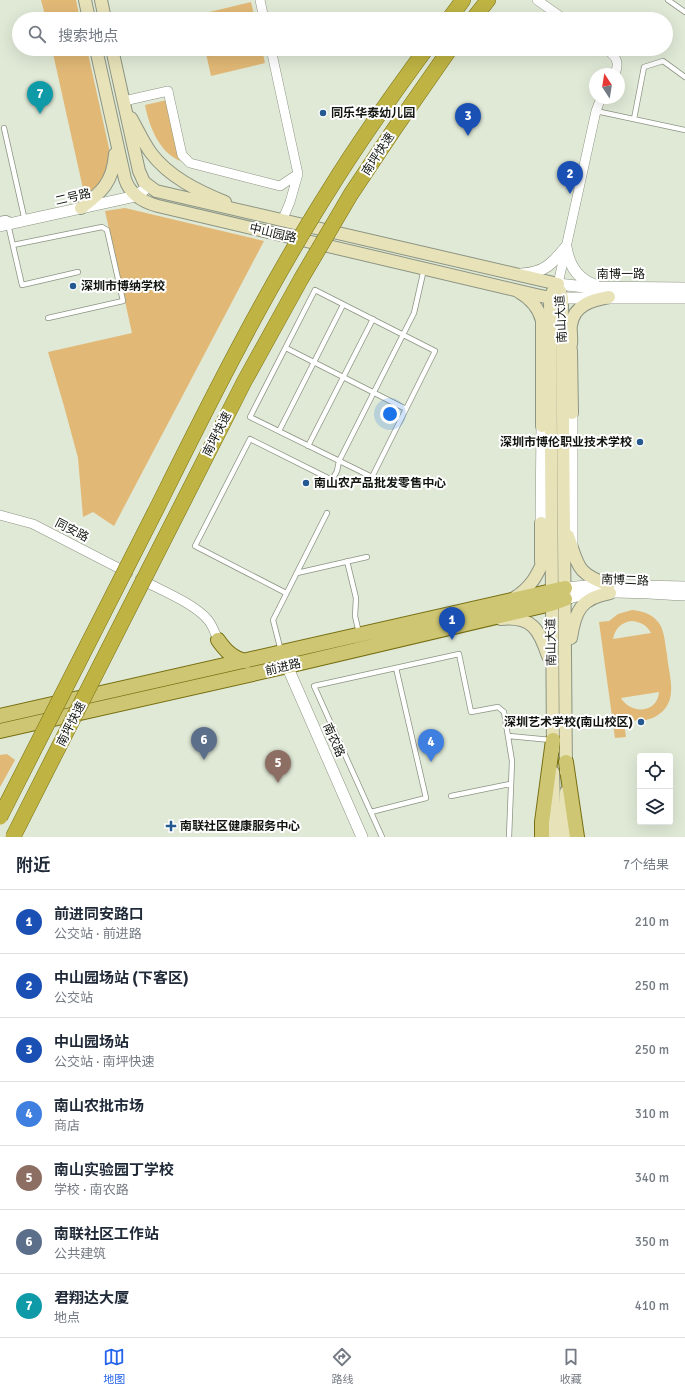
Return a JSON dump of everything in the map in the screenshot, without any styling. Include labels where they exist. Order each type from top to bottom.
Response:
[{"type":"highway","points":[[454,12],[463,0]]},
{"type":"highway","points":[[479,12],[488,0]]},
{"type":"highway","name":"南坪快速","points":[[0,817],[193,436],[283,268],[331,187],[421,56]]},
{"type":"highway","name":"南坪快速","points":[[13,837],[244,382],[301,279],[360,181],[445,56]]},
{"type":"main road","points":[[85,0],[88,12]]},
{"type":"main road","points":[[101,0],[104,12]]},
{"type":"main road","points":[[98,56],[127,185],[136,196]]},
{"type":"main road","points":[[114,56],[139,171],[149,186]]},
{"type":"main road","points":[[124,104],[151,153],[178,179],[222,201],[258,215]]},
{"type":"main road","points":[[81,208],[98,194],[110,179],[114,165],[115,137]]},
{"type":"main road","name":"中山园路","points":[[149,186],[162,193],[558,284]]},
{"type":"main road","name":"中山园路","points":[[136,196],[149,204],[550,298],[562,298]]},
{"type":"main road","name":"南山大道","points":[[558,284],[550,298],[550,394],[553,740],[560,832]]},
{"type":"main road","name":"南山大道","points":[[558,284],[562,298],[566,671],[566,762],[560,832]]},
{"type":"main road","points":[[513,289],[525,295],[537,307],[542,321],[542,426]]},
{"type":"main road","points":[[572,413],[571,326],[573,318],[576,313],[588,302],[608,292]]},
{"type":"main road","points":[[542,321],[550,298]]},
{"type":"main road","points":[[562,376],[571,343]]},
{"type":"main road","points":[[542,368],[550,394]]},
{"type":"main road","points":[[540,569],[541,523]]},
{"type":"main road","points":[[564,525],[575,559],[584,573],[610,589]]},
{"type":"main road","points":[[512,599],[528,588],[535,579],[551,544]]},
{"type":"main road","points":[[566,671],[573,626],[578,611],[582,605],[590,599],[610,589]]},
{"type":"main road","name":"前进路","points":[[0,731],[481,621],[565,593]]},
{"type":"main road","name":"前进路","points":[[0,716],[282,653],[512,599],[551,597]]},
{"type":"main road","points":[[481,621],[509,618],[530,623],[536,628],[544,643],[552,674]]},
{"type":"main road","points":[[218,640],[227,652],[240,660],[246,661]]},
{"type":"main road","points":[[207,670],[217,654],[218,640]]},
{"type":"main road","points":[[542,837],[542,822],[553,740]]},
{"type":"main road","points":[[566,762],[577,837]]},
{"type":"street","points":[[260,0],[263,12]]},
{"type":"street","points":[[538,0],[554,12]]},
{"type":"street","points":[[273,56],[298,174],[294,193],[282,220]]},
{"type":"street","points":[[614,56],[618,64],[617,68]]},
{"type":"street","points":[[124,104],[168,91],[182,155],[190,163],[280,186],[298,174]]},
{"type":"street","points":[[558,284],[599,104]]},
{"type":"street","name":"二号路","points":[[10,222],[136,196],[149,186]]},
{"type":"street","points":[[516,274],[530,274],[546,267],[556,259],[566,247]]},
{"type":"street","points":[[566,247],[570,262],[579,277],[608,292]]},
{"type":"street","name":"南博一路","points":[[558,284],[585,287],[608,292],[685,288]]},
{"type":"street","points":[[562,298],[608,292],[685,298]]},
{"type":"street","points":[[562,376],[572,413],[572,548],[565,566]]},
{"type":"street","points":[[550,394],[542,426],[541,523],[551,544]]},
{"type":"street","name":"同安路","points":[[0,515],[33,524],[130,574]]},
{"type":"street","points":[[139,579],[192,606],[204,615],[210,622],[218,640]]},
{"type":"street","name":"南博二路","points":[[565,593],[589,585],[610,589],[685,595]]},
{"type":"street","name":"南博二路","points":[[610,589],[685,587]]},
{"type":"street","name":"南农路","points":[[282,653],[362,837]]},
{"type":"street","points":[[0,822],[26,771]]},
{"type":"lane","points":[[668,0],[685,12]]},
{"type":"lane","points":[[634,119],[644,67],[663,61],[685,77]]},
{"type":"lane","points":[[596,112],[684,129]]},
{"type":"lane","points":[[4,128],[10,222],[13,245],[22,285],[78,272]]},
{"type":"lane","points":[[13,245],[102,227],[107,230],[123,301],[48,318]]},
{"type":"lane","points":[[286,593],[195,546],[250,439],[332,480],[337,471],[339,461],[414,313],[424,269]]},
{"type":"lane","points":[[315,290],[403,334],[436,351],[372,477],[250,417],[315,290]]},
{"type":"lane","points":[[279,431],[343,305]]},
{"type":"lane","points":[[308,446],[373,319]]},
{"type":"lane","points":[[286,348],[406,409]]},
{"type":"lane","points":[[282,653],[273,620],[327,513]]},
{"type":"lane","points":[[296,573],[367,557]]},
{"type":"lane","points":[[347,561],[356,598],[355,616],[359,635]]},
{"type":"lane","points":[[382,837],[314,686],[459,654],[471,712],[498,707],[504,712],[512,761],[509,837]]},
{"type":"lane","points":[[371,812],[426,798],[396,668]]},
{"type":"lane","points":[[509,736],[553,740]]},
{"type":"lane","points":[[451,796],[510,784]]},
{"type":"shaded area","points":[[41,0],[76,0],[79,12],[44,12]]},
{"type":"shaded area","points":[[251,2],[253,12],[209,12]]},
{"type":"shaded area","points":[[54,56],[89,56],[111,157],[103,180],[95,188],[84,193]]},
{"type":"shaded area","points":[[207,56],[264,56],[265,63],[211,76]]},
{"type":"shaded area","points":[[167,100],[180,161],[166,151],[156,138],[149,121],[145,105]]},
{"type":"shaded area","points":[[125,208],[264,241],[114,526],[93,512],[83,517],[78,458],[48,352],[132,333],[105,211]]},
{"type":"shaded area","points":[[632,610],[640,611],[650,615],[659,623],[664,639],[671,692],[666,707],[661,713],[654,717],[639,721],[623,717],[626,737],[615,738],[599,622],[609,621],[618,614]],"holes":[[[632,621],[643,624],[651,633],[613,639],[615,632],[620,626]],[[659,692],[654,704],[649,708],[643,709],[631,707],[621,698]]]},
{"type":"shaded area","points":[[7,754],[15,760],[0,787],[0,755]]},
{"type":"place","name":"同乐华泰幼儿园","points":[[323,113]]},
{"type":"place","name":"君翔达大厦","points":[[40,114]]},
{"type":"place","name":"中山园场站","points":[[468,136]]},
{"type":"place","name":"中山园场站 (下客区)","points":[[570,194]]},
{"type":"place","name":"深圳市博纳学校","points":[[73,286]]},
{"type":"place","name":"深圳市博伦职业技术学校","points":[[640,442]]},
{"type":"place","name":"南山农产品批发零售中心","points":[[306,483]]},
{"type":"place","name":"前进同安路口","points":[[452,640]]},
{"type":"place","name":"深圳艺术学校(南山校区)","points":[[641,722]]},
{"type":"place","name":"南联社区工作站","points":[[204,760]]},
{"type":"place","name":"南山农批市场","points":[[431,762]]},
{"type":"place","name":"南山实验园丁学校","points":[[278,783]]},
{"type":"place","name":"南联社区健康服务中心","points":[[171,826]]}]
